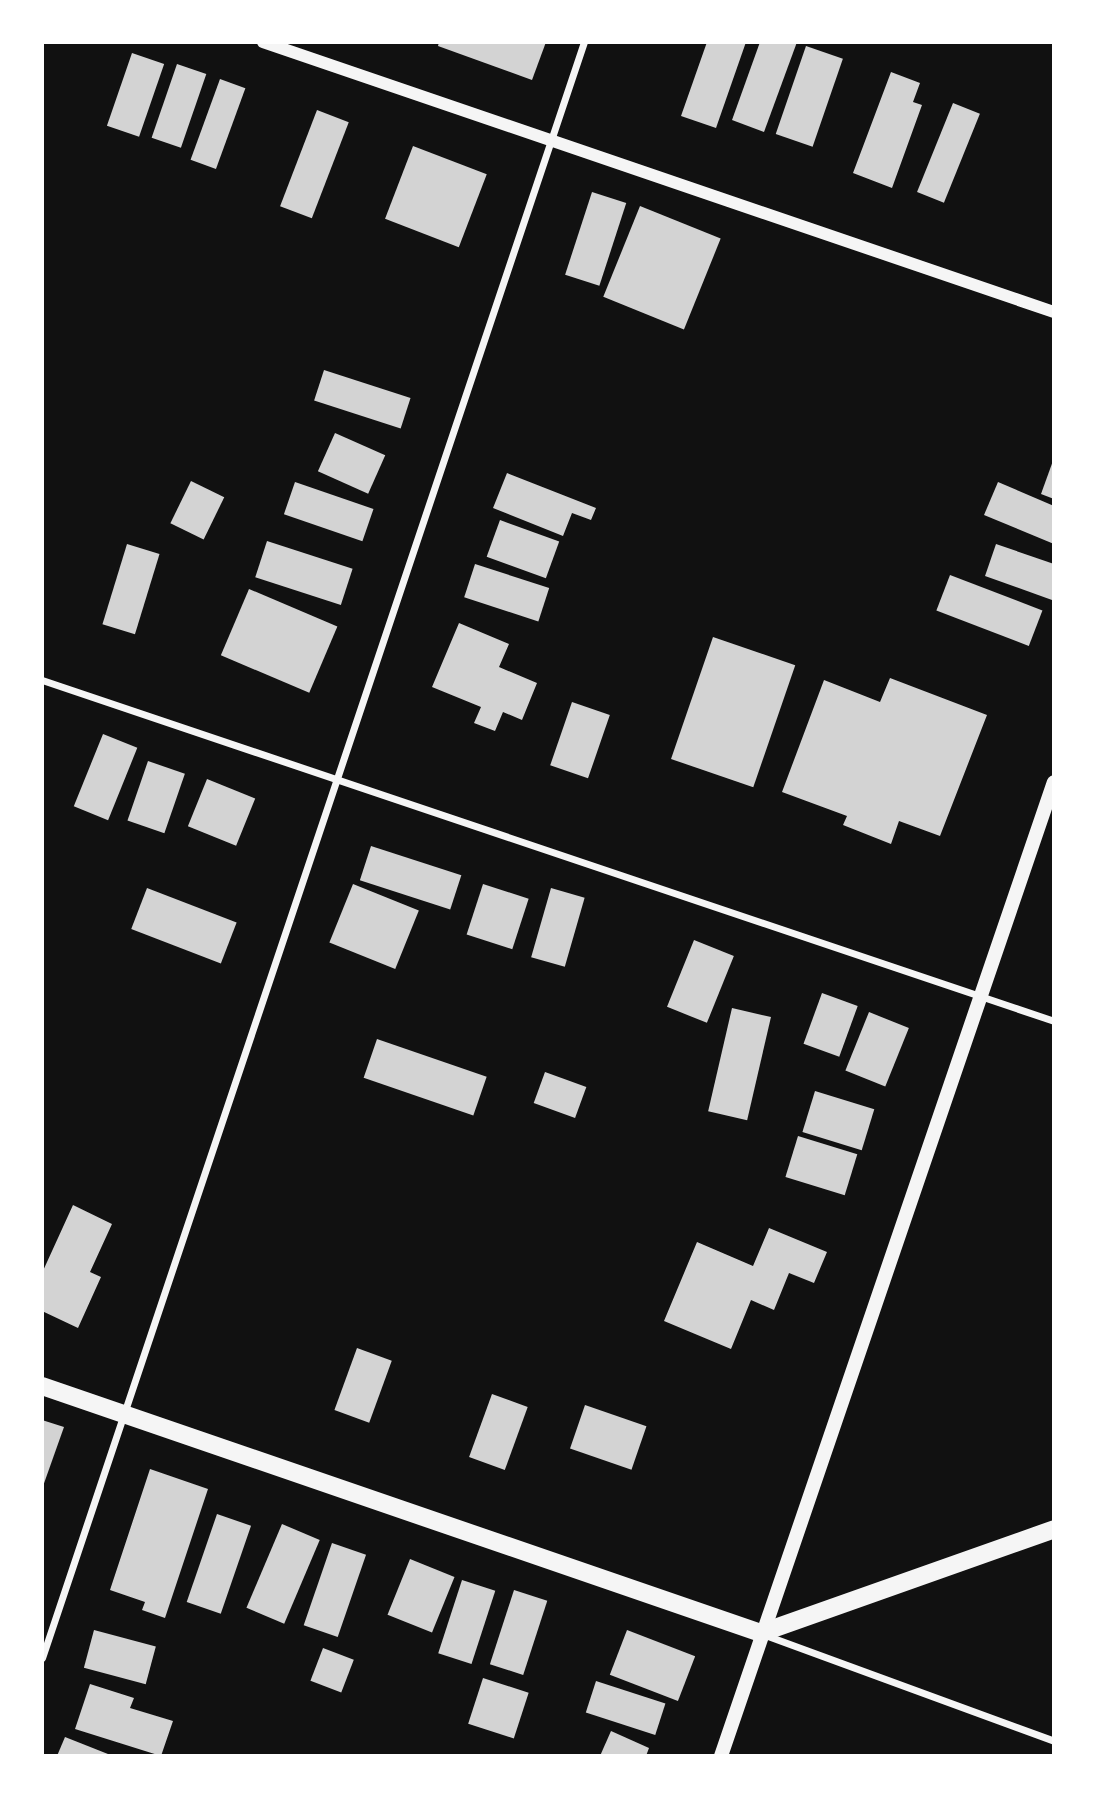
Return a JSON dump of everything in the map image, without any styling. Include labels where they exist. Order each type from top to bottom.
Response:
[{"type":"main road","points":[[721,1756],[1054,782]]},
{"type":"main road","points":[[42,1386],[761,1633],[1054,1529]]},
{"type":"street","points":[[263,42],[1054,312]]},
{"type":"street","points":[[42,1658],[584,42]]},
{"type":"street","points":[[42,680],[336,783],[1054,1021]]},
{"type":"street","points":[[761,1633],[1054,1741]]},
{"type":"lane","points":[[831,1756],[838,1756]]},
{"type":"building","points":[[439,42],[546,42],[532,80],[438,46]]},
{"type":"building","points":[[707,42],[746,42],[716,128],[681,116]]},
{"type":"building","points":[[760,42],[797,42],[764,132],[732,120]]},
{"type":"building","points":[[806,46],[843,59],[813,147],[776,134]]},
{"type":"building","points":[[132,53],[164,64],[139,137],[107,126]]},
{"type":"building","points":[[177,64],[206,74],[181,148],[152,138]]},
{"type":"building","points":[[891,72],[920,83],[913,102],[922,105],[892,188],[853,173]]},
{"type":"building","points":[[220,79],[245,88],[216,169],[191,160]]},
{"type":"building","points":[[953,103],[980,114],[944,203],[917,192]]},
{"type":"building","points":[[317,110],[349,122],[312,218],[280,206]]},
{"type":"building","points":[[413,146],[487,174],[459,247],[385,219]]},
{"type":"building","points":[[592,192],[626,203],[599,286],[565,275]]},
{"type":"building","points":[[640,206],[721,239],[684,329],[603,297]]},
{"type":"building","points":[[324,370],[411,398],[401,429],[314,400]]},
{"type":"building","points":[[335,433],[385,455],[368,494],[318,471]]},
{"type":"building","points":[[1054,458],[1054,499],[1041,494]]},
{"type":"building","points":[[507,473],[596,508],[591,520],[572,513],[563,536],[493,508]]},
{"type":"building","points":[[191,481],[224,497],[204,539],[170,523]]},
{"type":"building","points":[[295,482],[373,509],[362,541],[284,514]]},
{"type":"building","points":[[998,482],[1054,506],[1054,544],[984,515]]},
{"type":"building","points":[[500,520],[559,542],[546,578],[487,557]]},
{"type":"building","points":[[267,541],[353,569],[341,605],[255,577]]},
{"type":"building","points":[[127,544],[160,554],[135,634],[102,624]]},
{"type":"building","points":[[996,544],[1054,564],[1052,600],[985,576]]},
{"type":"building","points":[[475,564],[549,588],[538,621],[464,597]]},
{"type":"building","points":[[950,575],[1042,610],[1029,646],[936,610]]},
{"type":"building","points":[[249,589],[337,627],[309,693],[221,655]]},
{"type":"building","points":[[459,623],[509,644],[499,667],[537,683],[522,720],[503,712],[495,731],[474,723],[481,707],[432,687]]},
{"type":"building","points":[[713,637],[795,665],[753,787],[671,759]]},
{"type":"building","points":[[890,678],[987,715],[940,836],[899,821],[891,844],[843,825],[847,816],[782,792],[824,680],[880,702]]},
{"type":"building","points":[[572,702],[610,715],[588,778],[550,765]]},
{"type":"building","points":[[103,734],[137,748],[108,820],[74,806]]},
{"type":"building","points":[[148,761],[185,774],[164,833],[127,821]]},
{"type":"building","points":[[207,779],[255,798],[236,846],[188,826]]},
{"type":"building","points":[[371,846],[461,875],[450,910],[360,880]]},
{"type":"building","points":[[353,884],[419,911],[395,969],[329,942]]},
{"type":"building","points":[[483,884],[529,899],[512,949],[467,934]]},
{"type":"building","points":[[147,888],[237,922],[221,963],[131,929]]},
{"type":"building","points":[[551,888],[585,898],[565,967],[531,957]]},
{"type":"building","points":[[694,940],[734,956],[707,1023],[667,1007]]},
{"type":"building","points":[[822,993],[858,1006],[839,1057],[804,1044]]},
{"type":"building","points":[[732,1008],[771,1017],[747,1120],[708,1111]]},
{"type":"building","points":[[869,1012],[909,1028],[885,1087],[845,1070]]},
{"type":"building","points":[[377,1039],[487,1077],[473,1116],[364,1078]]},
{"type":"building","points":[[545,1072],[586,1087],[575,1118],[534,1103]]},
{"type":"building","points":[[815,1091],[874,1109],[862,1150],[802,1132]]},
{"type":"building","points":[[798,1136],[857,1154],[845,1195],[785,1177]]},
{"type":"building","points":[[73,1205],[112,1224],[90,1272],[101,1277],[78,1328],[42,1311],[42,1273]]},
{"type":"building","points":[[769,1228],[827,1252],[814,1283],[789,1273],[774,1310],[751,1300],[731,1349],[664,1321],[697,1242],[753,1266]]},
{"type":"building","points":[[357,1348],[392,1361],[369,1423],[334,1410]]},
{"type":"building","points":[[492,1394],[528,1407],[505,1470],[469,1457]]},
{"type":"building","points":[[585,1405],[646,1426],[631,1470],[570,1448]]},
{"type":"building","points":[[42,1420],[64,1427],[42,1489]]},
{"type":"building","points":[[150,1469],[208,1489],[165,1618],[142,1610],[145,1602],[110,1590]]},
{"type":"building","points":[[217,1514],[251,1526],[221,1614],[187,1602]]},
{"type":"building","points":[[282,1524],[320,1540],[284,1624],[246,1608]]},
{"type":"building","points":[[332,1543],[366,1555],[338,1637],[304,1625]]},
{"type":"building","points":[[410,1559],[455,1577],[432,1633],[388,1615]]},
{"type":"building","points":[[462,1580],[495,1591],[471,1664],[438,1653]]},
{"type":"building","points":[[514,1590],[547,1601],[523,1675],[490,1664]]},
{"type":"building","points":[[94,1630],[156,1647],[146,1684],[84,1668]]},
{"type":"building","points":[[627,1630],[695,1656],[678,1701],[610,1675]]},
{"type":"building","points":[[323,1648],[354,1660],[341,1693],[310,1681]]},
{"type":"building","points":[[483,1678],[529,1693],[514,1738],[468,1724]]},
{"type":"building","points":[[596,1681],[665,1704],[655,1735],[586,1712]]},
{"type":"building","points":[[90,1684],[134,1698],[130,1708],[173,1721],[161,1756],[75,1729]]},
{"type":"building","points":[[611,1731],[649,1748],[646,1756],[600,1756]]},
{"type":"building","points":[[65,1737],[113,1756],[57,1756]]}]
